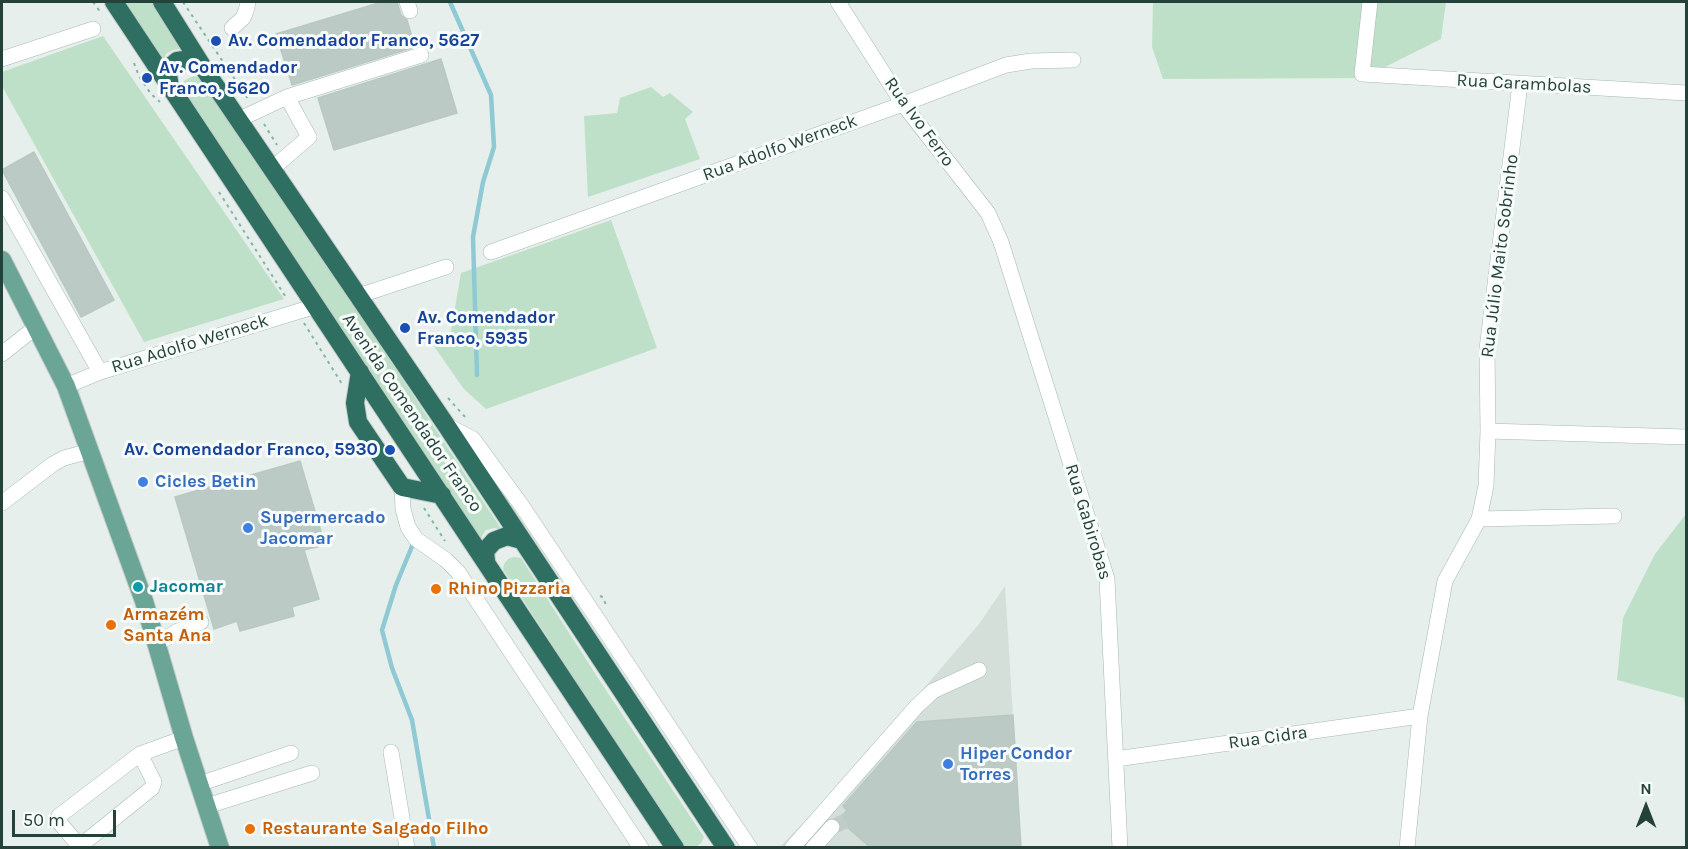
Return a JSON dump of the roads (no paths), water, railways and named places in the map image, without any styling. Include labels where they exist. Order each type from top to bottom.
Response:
[{"type":"highway","name":"Avenida Comendador Franco","points":[[114,2],[165,94],[316,306],[675,848]]},
{"type":"highway","name":"Avenida Comendador Franco","points":[[164,2],[204,69],[446,425],[721,844]]},
{"type":"highway","points":[[165,94],[170,67],[177,61],[191,61],[204,69]]},
{"type":"highway","points":[[360,372],[355,403],[358,422],[402,487],[442,495]]},
{"type":"highway","points":[[486,561],[485,551],[494,541],[507,536],[522,540]]},
{"type":"main road","points":[[2,260],[66,386],[144,602],[184,738],[220,848]]},
{"type":"street","points":[[232,28],[243,18],[248,2]]},
{"type":"street","name":"Rua Ivo Ferro","points":[[838,2],[903,104],[988,213],[1001,242]]},
{"type":"street","name":"Rua Carambolas","points":[[1370,2],[1362,74],[1686,93]]},
{"type":"street","points":[[2,59],[98,23]]},
{"type":"street","points":[[240,119],[288,97],[421,55]]},
{"type":"street","name":"Rua Adolfo Werneck","points":[[491,252],[1006,65],[1031,61],[1073,60]]},
{"type":"street","name":"Rua Júlio Maito Sobrinho","points":[[1407,848],[1420,716],[1445,581],[1479,519],[1486,486],[1487,349],[1520,84]]},
{"type":"street","points":[[273,168],[309,137],[288,97]]},
{"type":"street","points":[[2,198],[100,372]]},
{"type":"street","name":"Rua Gabirobas","points":[[1001,242],[1107,579],[1120,848]]},
{"type":"street","points":[[358,296],[446,267]]},
{"type":"street","name":"Rua Adolfo Werneck","points":[[66,386],[100,372],[316,306]]},
{"type":"street","points":[[2,354],[36,327]]},
{"type":"street","name":"Avenida Comendador Franco","points":[[446,425],[473,440],[522,506],[750,848]]},
{"type":"street","points":[[1488,431],[1686,437]]},
{"type":"street","points":[[2,503],[53,464],[64,458],[90,451]]},
{"type":"street","points":[[402,487],[403,509],[408,527],[416,539],[446,560],[458,572],[641,848]]},
{"type":"street","points":[[1479,519],[1614,516]]},
{"type":"street","points":[[157,644],[178,631],[201,622]]},
{"type":"street","points":[[792,848],[916,707],[933,691],[979,670]]},
{"type":"street","name":"Rua Cidra","points":[[1116,759],[1420,716]]},
{"type":"street","points":[[140,754],[154,782],[152,788],[80,847],[59,822],[58,816],[140,754],[184,738]]},
{"type":"street","points":[[391,752],[407,848]]},
{"type":"street","points":[[200,784],[291,753]]},
{"type":"street","points":[[207,806],[312,773]]},
{"type":"street","points":[[813,848],[832,828]]},
{"type":"waterway","points":[[450,2],[491,95],[494,147],[483,182],[473,237],[477,375]]},
{"type":"waterway","points":[[413,544],[396,585],[382,630],[392,668],[412,720],[434,848]]},
{"type":"tunnel","points":[[832,827],[852,818]]},
{"type":"place","name":"Av. Comendador Franco, 5627","points":[[216,41]]},
{"type":"place","name":"Av. Comendador Franco, 5620","points":[[147,78]]},
{"type":"place","name":"Av. Comendador Franco, 5935","points":[[405,328]]},
{"type":"place","name":"Av. Comendador Franco, 5930","points":[[390,450]]},
{"type":"place","name":"Cicles Betin","points":[[143,482]]},
{"type":"place","name":"Supermercado Jacomar","points":[[248,528]]},
{"type":"place","name":"Jacomar","points":[[138,587]]},
{"type":"place","name":"Rhino Pizzaria","points":[[436,589]]},
{"type":"place","name":"Armazém Santa Ana","points":[[111,625]]},
{"type":"place","name":"Hiper Condor Torres","points":[[948,764]]},
{"type":"place","name":"Restaurante Salgado Filho","points":[[250,829]]}]
